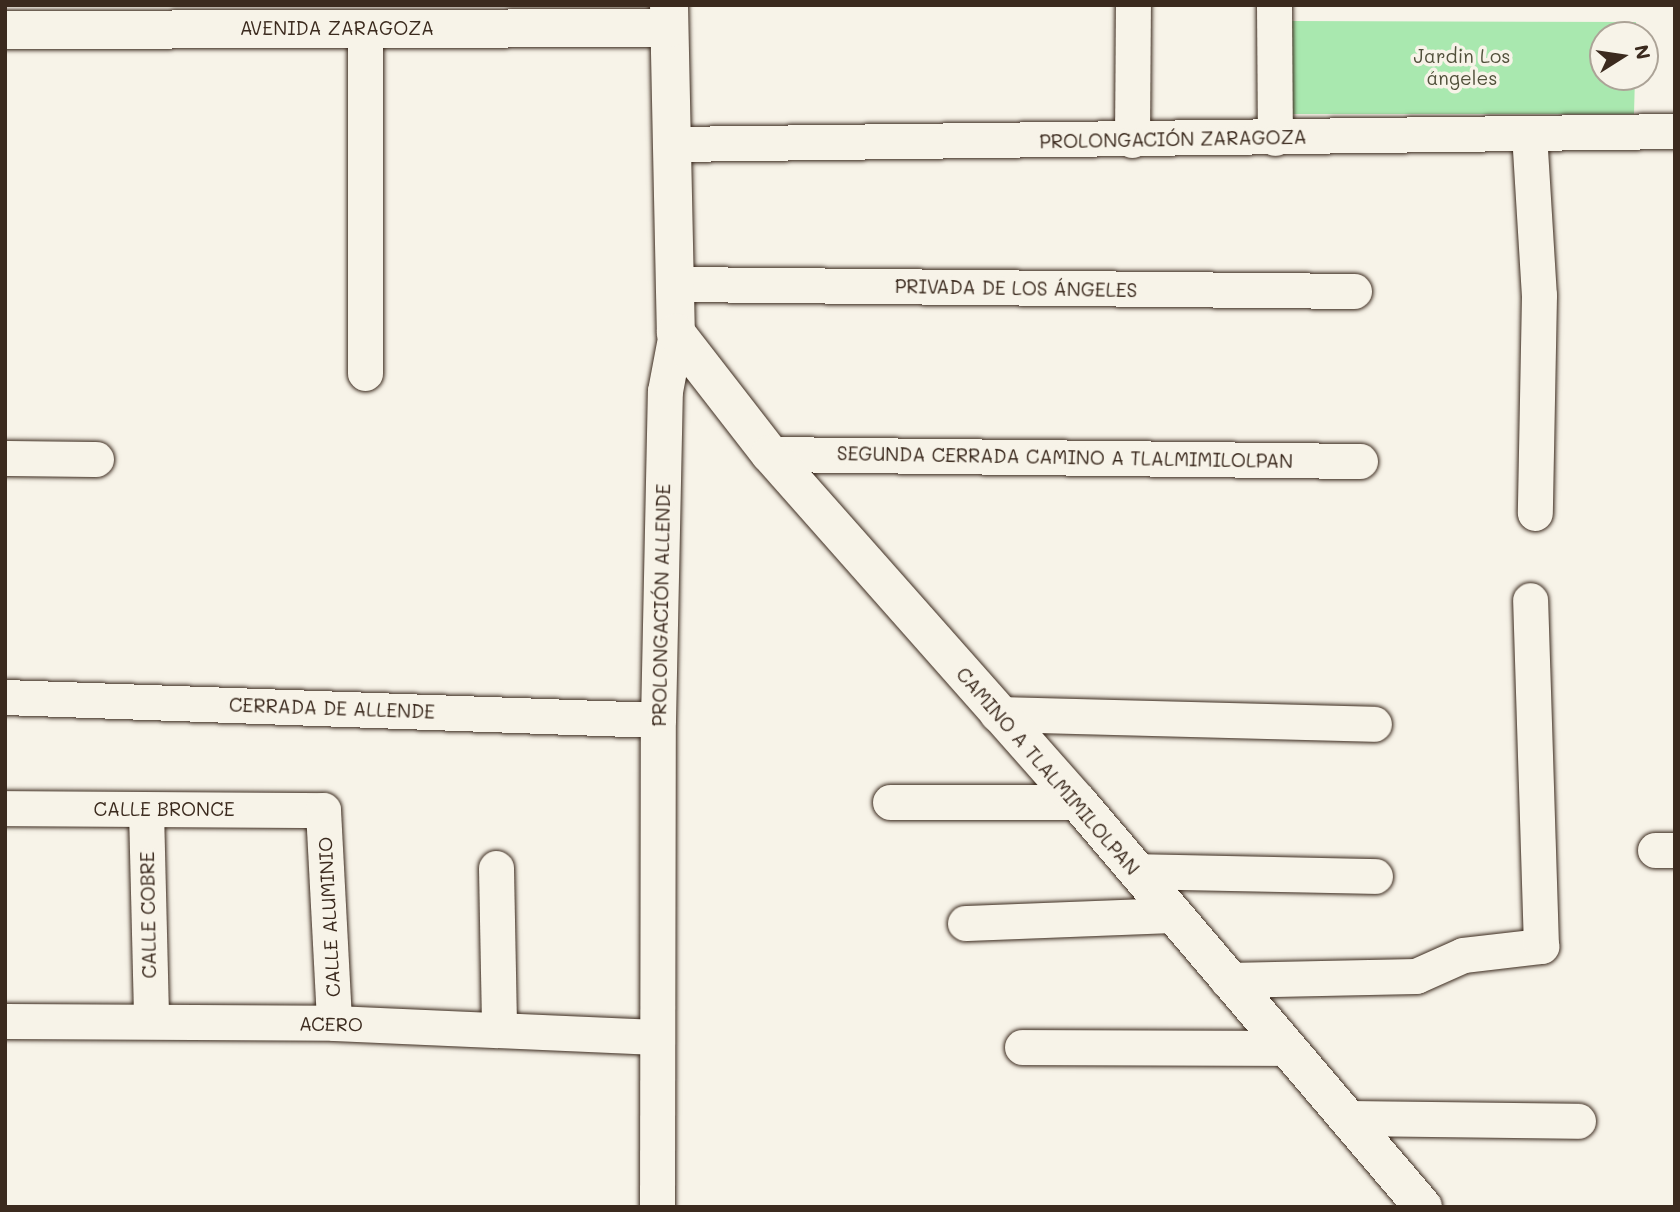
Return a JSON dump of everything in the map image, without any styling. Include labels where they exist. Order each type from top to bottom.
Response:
[{"type":"street","points":[[1132,140],[1133,5]]},
{"type":"street","points":[[1275,5],[1275,138]]},
{"type":"street","name":"AVENIDA ZARAGOZA","points":[[5,30],[113,17],[293,17],[365,27],[669,17]]},
{"type":"street","name":"PROLONGACIÓN ALLENDE","points":[[657,1207],[658,720],[666,391],[676,333],[678,285],[669,17]]},
{"type":"street","points":[[365,27],[365,373]]},
{"type":"street","name":"PROLONGACIÓN ZARAGOZA","points":[[672,144],[1675,131]]},
{"type":"street","points":[[1529,133],[1539,296],[1535,513]]},
{"type":"street","name":"PRIVADA DE LOS ÁNGELES","points":[[678,285],[1354,291]]},
{"type":"street","name":"CAMINO A TLALMIMILOLPAN","points":[[676,333],[770,454],[997,714],[1078,802],[1423,1207]]},
{"type":"street","name":"SEGUNDA CERRADA CAMINO A TLALMIMILOLPAN","points":[[770,454],[1360,461]]},
{"type":"street","points":[[5,458],[96,459]]},
{"type":"street","points":[[1227,980],[1416,976],[1463,955],[1541,946],[1530,600]]},
{"type":"street","name":"CERRADA DE ALLENDE","points":[[5,697],[658,720]]},
{"type":"street","points":[[997,714],[1374,724]]},
{"type":"street","points":[[890,802],[1078,802]]},
{"type":"street","name":"CALLE BRONCE","points":[[5,808],[323,810]]},
{"type":"street","name":"CALLE COBRE","points":[[146,810],[151,1021]]},
{"type":"street","name":"CALLE ALUMINIO","points":[[323,810],[334,1023]]},
{"type":"street","points":[[496,868],[499,1030]]},
{"type":"street","points":[[1136,871],[1375,876]]},
{"type":"street","points":[[965,923],[1174,915]]},
{"type":"street","name":"ACERO","points":[[5,1021],[334,1023],[657,1037]]},
{"type":"street","points":[[1023,1047],[1285,1048]]},
{"type":"street","points":[[1346,1118],[1578,1121]]},
{"type":"green space","name":"Jardin Los ángeles","points":[[1288,21],[1589,22],[1589,91],[1635,91],[1634,114],[1289,114]]}]
